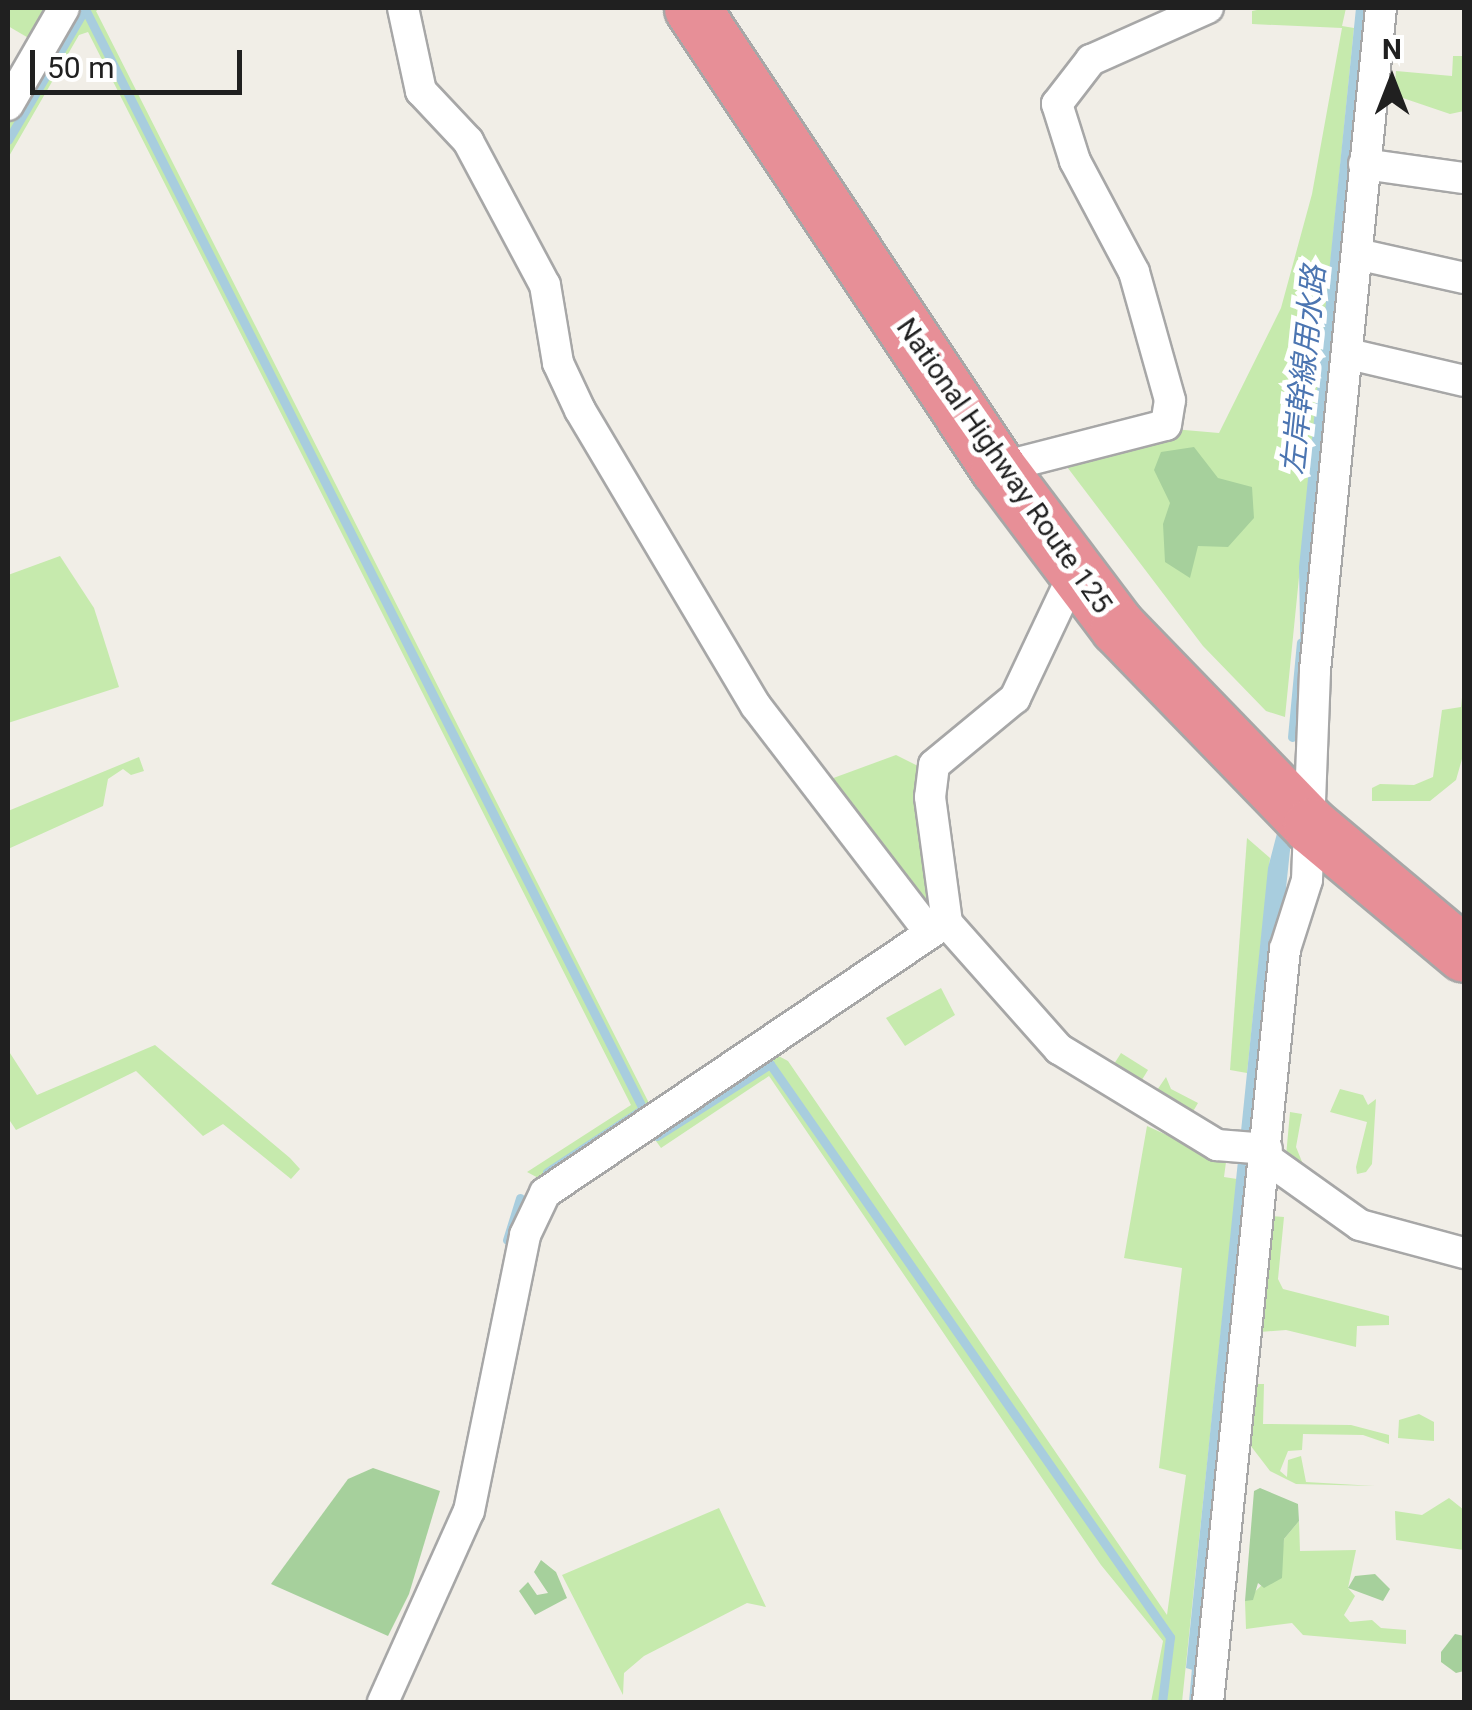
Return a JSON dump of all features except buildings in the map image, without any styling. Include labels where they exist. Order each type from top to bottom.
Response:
[{"type":"highway","name":"National Highway Route 125","points":[[692,8],[998,468],[1076,570],[1179,694],[1311,826],[1464,954]]},
{"type":"street","points":[[8,104],[64,8]]},
{"type":"street","points":[[403,8],[421,90],[468,141],[546,285],[558,363],[607,458],[756,706],[939,928],[1059,1049],[1217,1145],[1267,1153],[1360,1225],[1464,1253]]},
{"type":"street","points":[[998,468],[1166,424],[1170,400],[1134,272],[1075,161],[1056,104],[1091,60],[1208,8]]},
{"type":"street","points":[[1208,1702],[1285,949],[1307,880],[1316,670],[1382,8]]},
{"type":"street","points":[[1364,164],[1464,178]]},
{"type":"street","points":[[1357,254],[1464,278]]},
{"type":"street","points":[[1349,354],[1464,381]]},
{"type":"street","points":[[939,928],[930,797],[934,765],[1016,698],[1076,570]]},
{"type":"street","points":[[383,1702],[469,1511],[525,1235],[545,1193],[939,928]]},
{"type":"green space","points":[[8,8],[57,8],[37,43],[8,26]]},
{"type":"green space","points":[[73,8],[100,8],[96,11],[652,1109],[544,1181],[527,1172],[631,1105],[88,32],[79,35],[8,158],[8,118]]},
{"type":"green space","points":[[1346,8],[1342,26],[1354,28],[1285,717],[1266,711],[1203,646],[1061,459],[1100,448],[1138,450],[1152,435],[1173,429],[1219,433],[1281,308],[1312,194],[1342,28],[1252,24],[1252,11]]},
{"type":"green space","points":[[1453,56],[1464,56],[1464,111],[1450,114],[1394,95],[1396,71],[1452,76]]},
{"type":"green space","points":[[1194,447],[1218,478],[1252,487],[1254,518],[1228,547],[1198,546],[1190,578],[1165,562],[1163,524],[1170,503],[1154,470],[1161,452]]},
{"type":"green space","points":[[60,556],[94,608],[119,687],[8,723],[8,575]]},
{"type":"green space","points":[[1464,678],[1464,752],[1456,780],[1430,801],[1372,801],[1372,788],[1380,784],[1414,785],[1433,777],[1442,710],[1461,707]]},
{"type":"green space","points":[[896,755],[922,768],[932,912],[828,780]]},
{"type":"green space","points":[[139,757],[144,771],[131,775],[123,769],[108,779],[103,806],[8,849],[8,811]]},
{"type":"green space","points":[[1247,838],[1270,858],[1247,1073],[1230,1070]]},
{"type":"green space","points":[[941,988],[955,1015],[905,1046],[886,1018]]},
{"type":"green space","points":[[155,1045],[290,1158],[300,1169],[291,1179],[223,1124],[203,1136],[136,1071],[16,1130],[8,1118],[8,1050],[37,1095]]},
{"type":"green space","points":[[771,1052],[788,1061],[1167,1615],[1186,1475],[1159,1468],[1182,1268],[1124,1258],[1147,1126],[1226,1162],[1224,1177],[1237,1179],[1182,1702],[1151,1702],[1163,1641],[1101,1565],[769,1076],[661,1148],[651,1134]]},
{"type":"green space","points":[[1121,1053],[1148,1070],[1140,1083],[1109,1072]]},
{"type":"green space","points":[[1166,1077],[1171,1089],[1198,1103],[1191,1115],[1153,1096]]},
{"type":"green space","points":[[1340,1089],[1363,1095],[1368,1105],[1376,1099],[1372,1164],[1366,1172],[1357,1174],[1356,1167],[1367,1122],[1330,1112]]},
{"type":"green space","points":[[1290,1112],[1302,1114],[1296,1147],[1307,1174],[1285,1167]]},
{"type":"green space","points":[[1271,1216],[1284,1217],[1278,1279],[1283,1289],[1389,1316],[1389,1325],[1357,1326],[1356,1347],[1286,1330],[1260,1332]]},
{"type":"green space","points":[[1253,1384],[1264,1384],[1263,1424],[1351,1425],[1389,1435],[1389,1444],[1363,1435],[1303,1434],[1302,1450],[1288,1451],[1280,1471],[1287,1477],[1288,1460],[1301,1456],[1306,1482],[1375,1486],[1296,1484],[1270,1471],[1247,1441]]},
{"type":"green space","points":[[1419,1414],[1434,1422],[1434,1441],[1398,1438],[1399,1420]]},
{"type":"green space","points":[[373,1468],[440,1491],[409,1594],[388,1636],[271,1584],[348,1479]]},
{"type":"green space","points":[[1260,1488],[1298,1504],[1299,1521],[1284,1539],[1282,1578],[1264,1588],[1258,1583],[1253,1600],[1245,1601],[1254,1491]]},
{"type":"green space","points":[[1449,1498],[1464,1510],[1464,1550],[1396,1540],[1395,1511],[1422,1515]]},
{"type":"green space","points":[[719,1508],[766,1607],[747,1603],[644,1656],[624,1673],[623,1695],[562,1575]]},
{"type":"green space","points":[[1299,1521],[1300,1551],[1356,1550],[1348,1588],[1355,1596],[1344,1615],[1350,1622],[1372,1620],[1381,1628],[1406,1630],[1406,1644],[1303,1635],[1292,1623],[1246,1629],[1245,1601],[1280,1568],[1284,1539]]},
{"type":"green space","points":[[541,1560],[556,1572],[567,1598],[535,1615],[519,1591],[528,1582],[537,1595],[548,1593],[534,1572]]},
{"type":"green space","points":[[1375,1574],[1390,1589],[1383,1601],[1348,1588],[1355,1576]]},
{"type":"green space","points":[[1455,1634],[1464,1636],[1464,1671],[1456,1673],[1441,1662],[1441,1652]]},
{"type":"water","points":[[1356,8],[1375,8],[1302,737],[1299,567]]},
{"type":"water","points":[[1302,737],[1203,1673],[1186,1668],[1268,868]]},
{"type":"waterway","points":[[8,140],[85,9],[643,1109],[547,1172]]},
{"type":"waterway","name":"左岸幹線用水路","points":[[1292,737],[1301,642]]},
{"type":"waterway","points":[[657,1136],[770,1064],[1170,1637],[1162,1702]]},
{"type":"waterway","points":[[507,1240],[520,1198]]},
{"type":"waterway","points":[[1193,1702],[1196,1664]]}]
